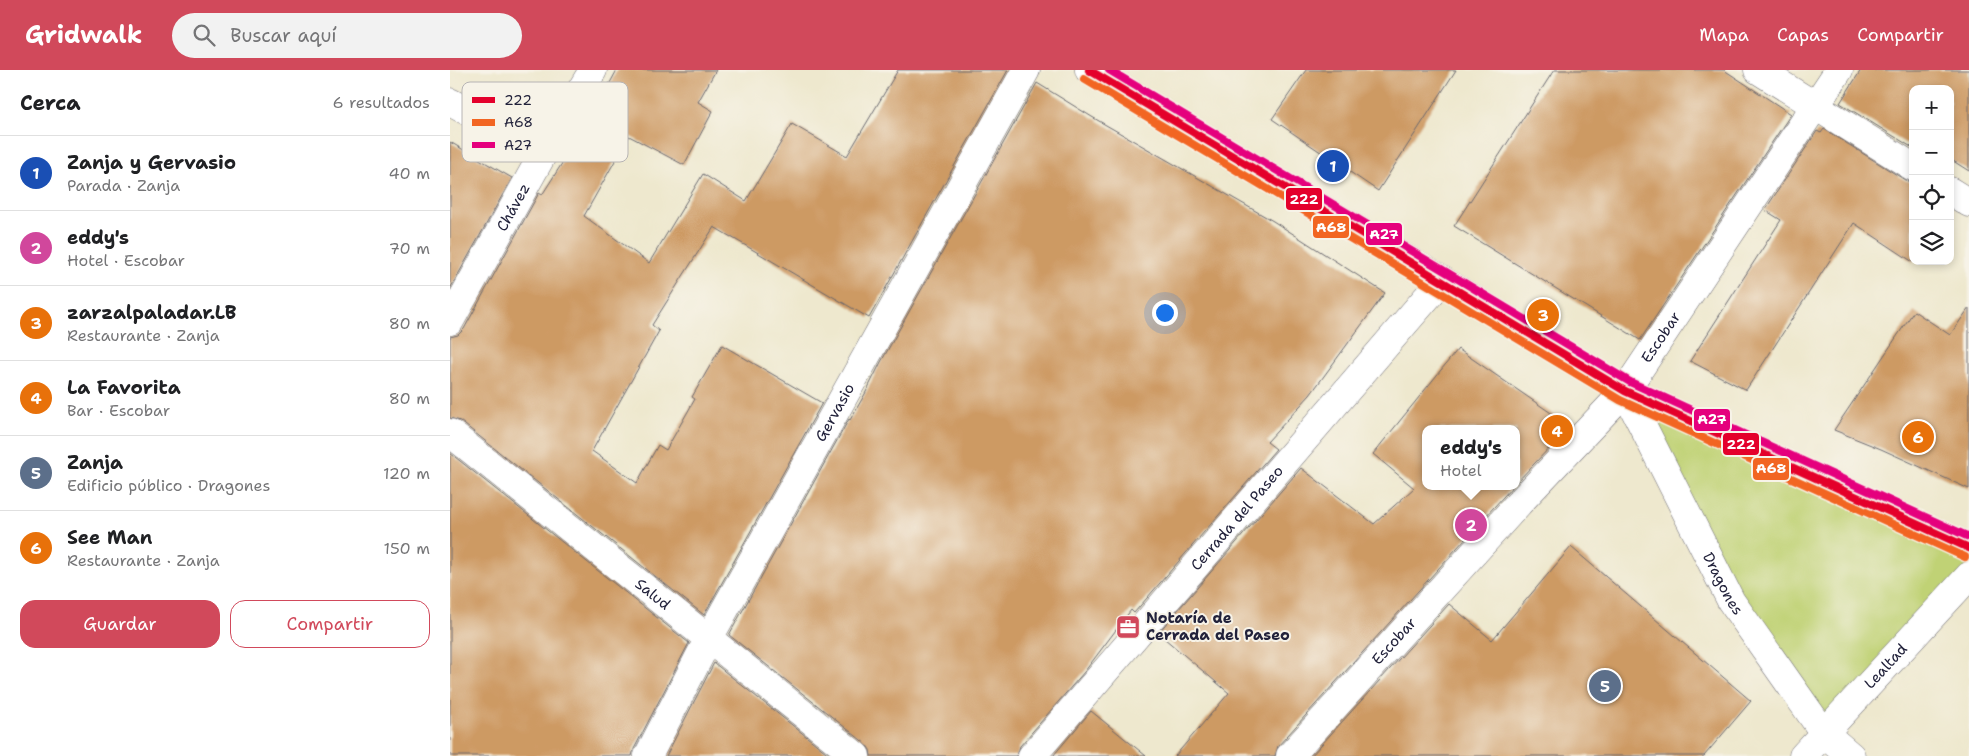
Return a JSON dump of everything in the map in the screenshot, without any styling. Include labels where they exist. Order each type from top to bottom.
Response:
[{"type":"street","name":"Chávez","points":[[586,82],[593,70]]},
{"type":"street","name":"Gervasio","points":[[648,756],[709,638],[1026,70]]},
{"type":"street","points":[[1089,70],[1625,391],[1969,548]]},
{"type":"street","points":[[1758,70],[1909,165]]},
{"type":"street","name":"Escobar","points":[[1290,756],[1519,503],[1625,391],[1839,70]]},
{"type":"street","points":[[450,102],[462,108]]},
{"type":"street","name":"Chávez","points":[[450,321],[538,162]]},
{"type":"street","points":[[1954,194],[1969,203]]},
{"type":"street","name":"Cerrada del Paseo","points":[[1032,756],[1442,280]]},
{"type":"street","name":"Dragones","points":[[1625,391],[1732,601],[1824,733],[1851,756]]},
{"type":"street","name":"Salud","points":[[450,433],[856,756]]},
{"type":"street","name":"Lealtad","points":[[1803,756],[1969,576]]},
{"type":"green space","points":[[1625,391],[1969,548],[1969,576],[1824,733],[1731,601]]},
{"type":"building","points":[[617,70],[716,70],[698,102],[713,111],[684,165],[629,136],[628,138],[628,82],[610,82]]},
{"type":"building","points":[[898,70],[1008,70],[869,318],[714,227],[652,325],[659,331],[592,451],[637,483],[658,445],[666,450],[695,399],[692,397],[722,345],[822,403],[704,615],[460,421],[450,418],[450,337],[458,335],[464,329],[539,193],[542,195],[563,162],[614,162],[584,216],[649,263],[703,174],[746,201],[792,124],[847,156]]},
{"type":"building","points":[[1306,70],[1456,70],[1378,191],[1272,119]]},
{"type":"building","points":[[1554,70],[1724,70],[1791,114],[1640,340],[1454,226]]},
{"type":"building","points":[[1861,70],[1969,70],[1969,171],[1954,162],[1954,85],[1909,85],[1909,146],[1840,103]]},
{"type":"building","points":[[1037,83],[1092,117],[1273,221],[1385,293],[1310,395],[1267,442],[1276,449],[1134,613],[1131,610],[1085,671],[1020,746],[1017,756],[871,756],[866,744],[729,635]]},
{"type":"building","points":[[1824,129],[1909,182],[1909,259],[1854,223],[1746,390],[1690,361],[1781,220],[1765,210],[1817,131],[1821,133]]},
{"type":"building","points":[[450,142],[462,149],[462,162],[484,162],[512,178],[450,289]]},
{"type":"building","points":[[1969,308],[1969,489],[1834,430],[1914,311],[1950,335]]},
{"type":"building","points":[[1458,349],[1570,426],[1520,479],[1520,425],[1422,425],[1422,490],[1509,490],[1278,746],[1275,756],[1175,756],[1229,693],[1158,633],[1301,468],[1374,524],[1414,488],[1373,454]]},
{"type":"building","points":[[450,453],[689,643],[632,756],[450,756]]},
{"type":"building","points":[[1571,547],[1751,701],[1704,756],[1311,756],[1449,604],[1492,640]]},
{"type":"building","points":[[714,663],[831,756],[666,756]]},
{"type":"building","points":[[1091,711],[1146,756],[1053,756]]},
{"type":"transit line","name":"222","points":[[1089,70],[1625,391],[1969,548]]},
{"type":"transit line","name":"A27","points":[[1109,70],[1630,382],[1969,537]]},
{"type":"transit line","name":"A68","points":[[1084,79],[1620,400],[1965,557]]},
{"type":"place","name":"Zanja y Gervasio","points":[[1333,166]]},
{"type":"place","name":"zarzalpaladar.LB","points":[[1543,315]]},
{"type":"place","name":"La Favorita","points":[[1557,431]]},
{"type":"place","name":"See Man","points":[[1918,437]]},
{"type":"place","name":"eddy's","points":[[1471,525]]},
{"type":"place","name":"Notaría de Cerrada del Paseo","points":[[1128,627]]},
{"type":"place","name":"Zanja","points":[[1605,686]]}]
